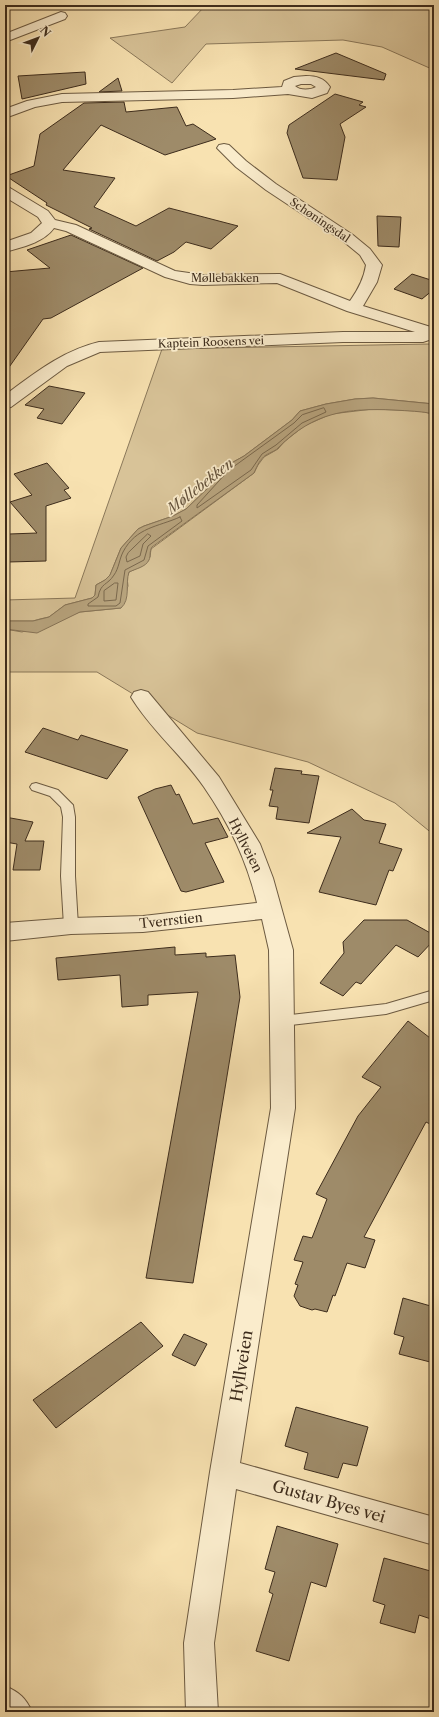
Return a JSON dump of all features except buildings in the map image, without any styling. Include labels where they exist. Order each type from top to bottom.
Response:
[{"type":"street","points":[[5,38],[61,16]]},
{"type":"street","points":[[5,114],[32,104],[62,98],[233,94],[289,90]]},
{"type":"street","name":"Schøningsdal","points":[[224,148],[260,179],[348,238],[365,252],[374,266],[373,274],[364,293],[353,308]]},
{"type":"street","name":"Møllebakken","points":[[5,191],[43,214],[50,223],[71,228],[179,277],[203,280],[280,279],[353,308],[434,333]]},
{"type":"street","points":[[5,247],[38,235],[48,227],[50,223]]},
{"type":"street","name":"Kaptein Roosens vei","points":[[5,403],[62,362],[80,352],[99,347],[343,337],[434,338]]},
{"type":"street","name":"Hyllveien","points":[[141,697],[167,730],[212,782],[249,844],[262,878],[281,950],[283,1108],[224,1472],[199,1643],[202,1712]]},
{"type":"street","name":"Tverrstien","points":[[5,932],[71,926],[143,924],[271,910]]},
{"type":"street","name":"Gustav Byes vei","points":[[224,1472],[434,1531]]},
{"type":"street","points":[[5,1702],[16,1712]]},
{"type":"lane","points":[[36,787],[54,793],[67,805],[69,817],[68,876],[71,926]]},
{"type":"lane","points":[[282,1021],[386,1009],[434,995]]},
{"type":"shaded area","points":[[206,5],[434,5],[434,70],[382,47],[343,40],[206,44],[172,83],[110,38],[185,27]]},
{"type":"shaded area","points":[[429,344],[434,350],[434,404],[373,398],[355,399],[326,404],[300,411],[292,420],[244,456],[226,466],[209,487],[186,509],[173,516],[138,529],[121,548],[110,575],[96,585],[95,595],[92,598],[65,605],[49,617],[33,621],[5,621],[5,600],[75,598],[162,349]]},
{"type":"shaded area","points":[[373,409],[419,411],[434,414],[434,548],[431,555],[434,559],[434,835],[395,803],[308,762],[197,733],[97,672],[5,672],[5,629],[22,632],[80,612],[121,608],[128,586],[127,577],[129,572],[142,566],[150,557],[151,549],[254,473],[264,457],[278,449],[284,442],[304,426],[331,414]]},
{"type":"water","points":[[373,398],[434,404],[434,414],[394,410],[361,410],[318,419],[292,435],[276,450],[266,455],[260,461],[254,473],[152,547],[148,562],[143,566],[129,572],[127,596],[121,608],[80,612],[37,633],[5,629],[5,621],[33,621],[49,617],[65,605],[92,598],[95,595],[96,585],[110,575],[121,548],[138,529],[173,516],[186,509],[209,487],[226,466],[244,456],[292,420],[300,411],[326,404],[355,399]]},
{"type":"water label","name":"Møllebekken","points":[[200,486]]}]
